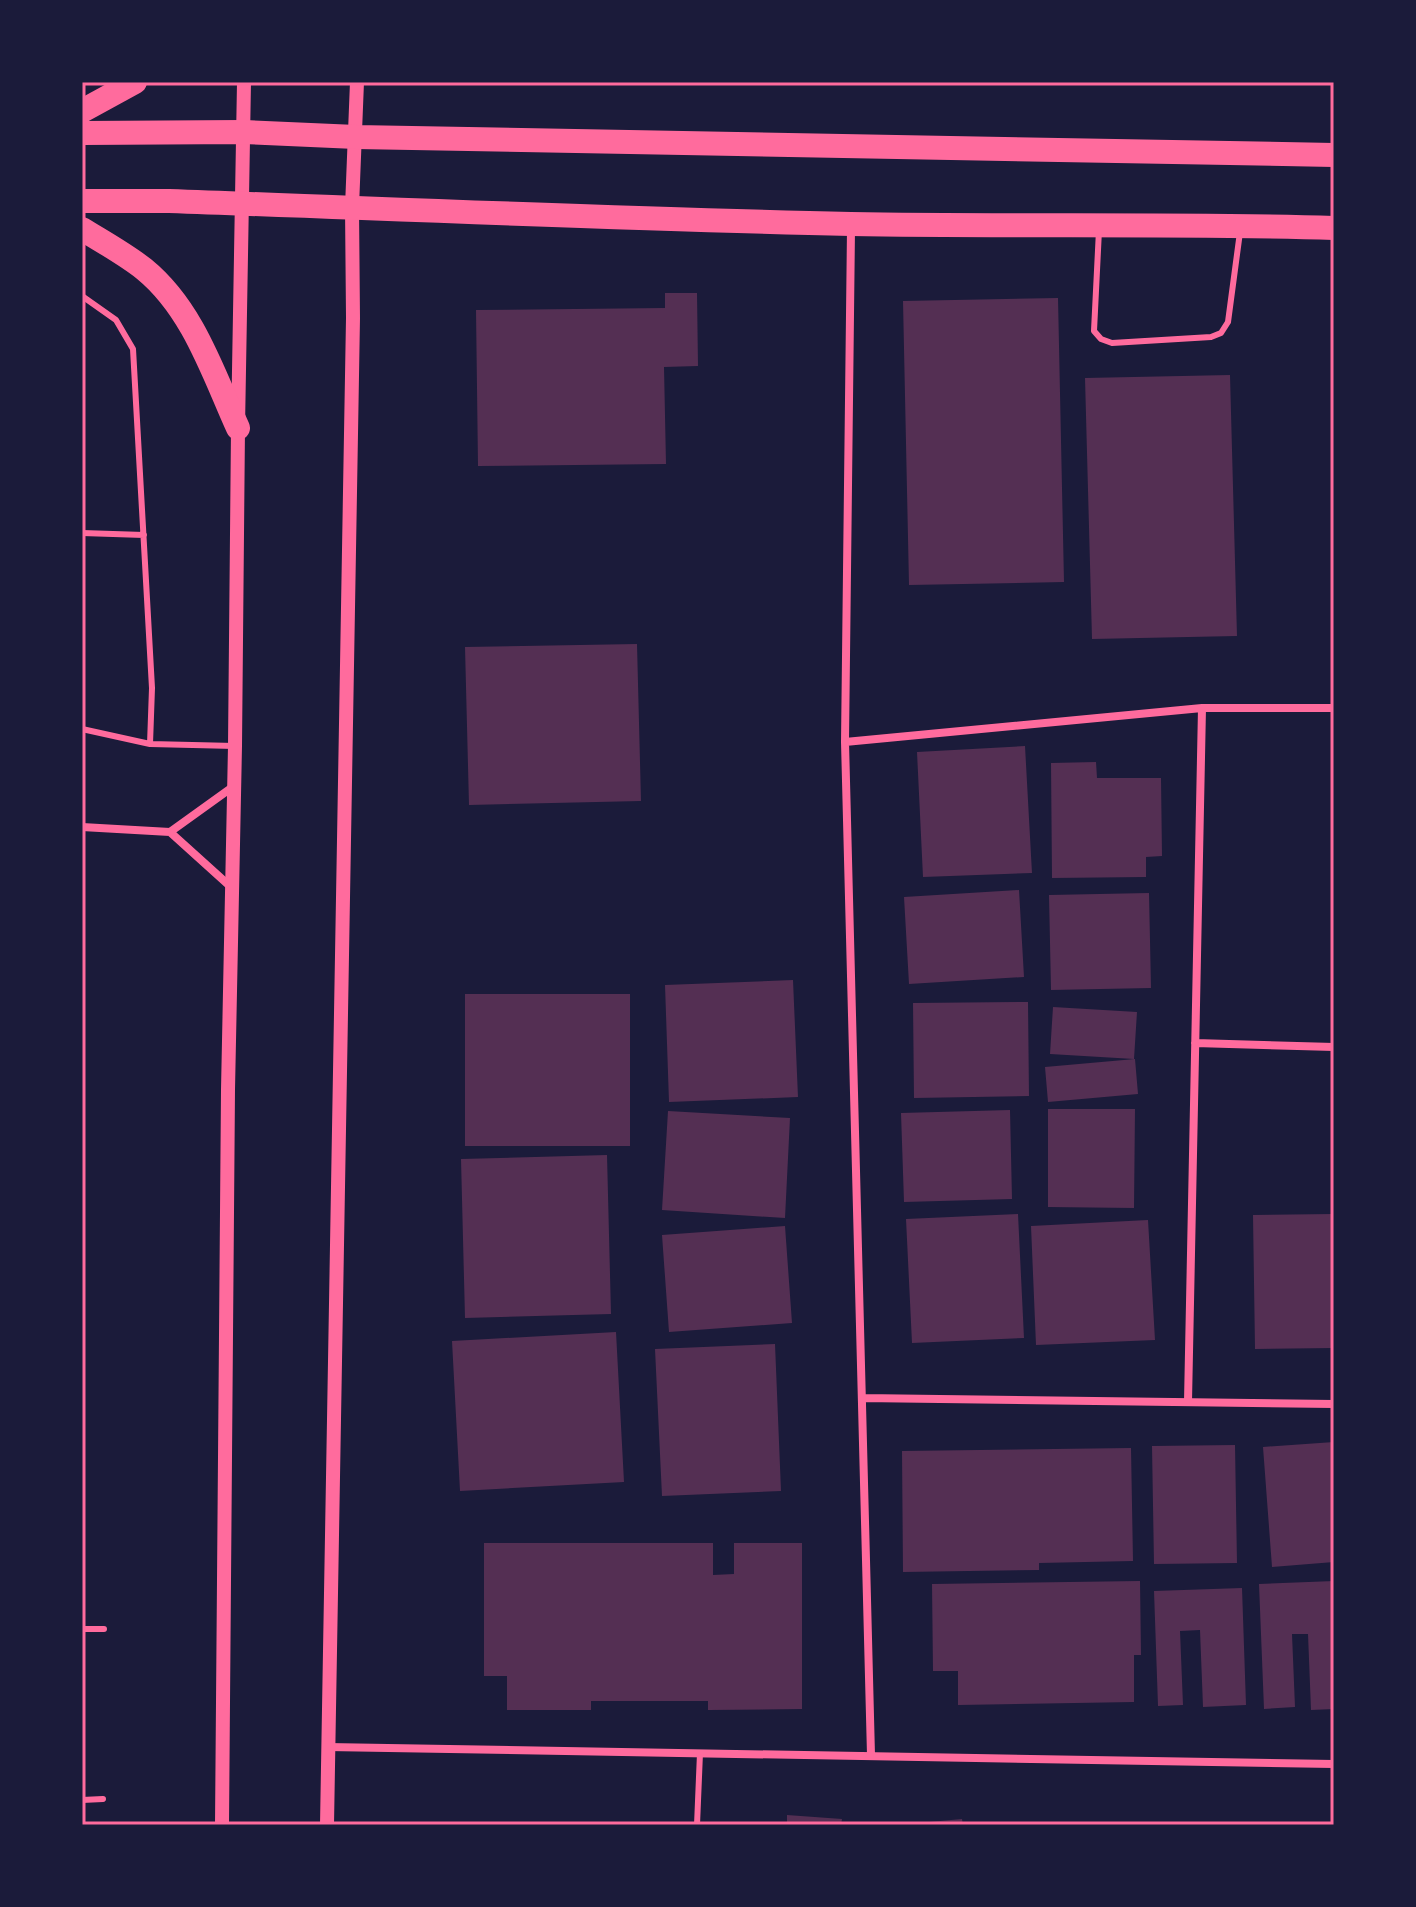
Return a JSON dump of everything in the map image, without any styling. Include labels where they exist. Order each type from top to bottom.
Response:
[{"type":"highway","points":[[82,111],[135,82]]},
{"type":"highway","points":[[82,133],[244,132],[356,137],[1334,155]]},
{"type":"highway","points":[[82,201],[851,224],[1334,228]]},
{"type":"highway","points":[[82,229],[145,270],[169,293],[199,340],[238,428]]},
{"type":"street","points":[[222,1825],[244,82]]},
{"type":"street","points":[[327,1825],[353,350],[352,207],[357,82]]},
{"type":"street","points":[[851,224],[845,742],[871,1755]]},
{"type":"street","points":[[845,742],[1202,708],[1334,708]]},
{"type":"street","points":[[1188,1402],[1202,708]]},
{"type":"street","points":[[170,832],[234,786]]},
{"type":"street","points":[[82,827],[170,832],[232,888]]},
{"type":"street","points":[[1195,1043],[1334,1047]]},
{"type":"street","points":[[862,1398],[1334,1404]]},
{"type":"street","points":[[327,1747],[1334,1764]]},
{"type":"lane","points":[[1100,226],[1094,331],[1101,339],[1112,343],[1211,337],[1221,333],[1228,322],[1241,225]]},
{"type":"lane","points":[[82,296],[116,320],[133,349],[152,688],[150,744]]},
{"type":"lane","points":[[82,533],[144,535]]},
{"type":"lane","points":[[82,729],[150,744],[235,746]]},
{"type":"lane","points":[[82,1629],[104,1629]]},
{"type":"lane","points":[[697,1825],[700,1752]]},
{"type":"lane","points":[[82,1800],[103,1799]]},
{"type":"building","points":[[665,293],[697,293],[698,366],[664,367],[666,464],[478,466],[476,310],[665,308]]},
{"type":"building","points":[[1058,298],[1064,582],[909,585],[903,301]]},
{"type":"building","points":[[1230,375],[1237,636],[1092,639],[1085,378]]},
{"type":"building","points":[[637,644],[641,801],[469,805],[465,647]]},
{"type":"building","points":[[1025,746],[1032,873],[923,877],[917,752]]},
{"type":"building","points":[[1096,762],[1097,778],[1161,778],[1162,856],[1146,857],[1146,877],[1052,878],[1051,763]]},
{"type":"building","points":[[1019,890],[1024,977],[909,984],[904,897]]},
{"type":"building","points":[[1149,893],[1151,988],[1051,990],[1049,895]]},
{"type":"building","points":[[793,980],[798,1097],[669,1102],[665,985]]},
{"type":"building","points":[[465,994],[630,994],[630,1146],[465,1146]]},
{"type":"building","points":[[1028,1002],[1029,1096],[914,1098],[913,1003]]},
{"type":"building","points":[[1053,1007],[1137,1012],[1134,1059],[1050,1054]]},
{"type":"building","points":[[1135,1059],[1138,1094],[1048,1102],[1045,1067]]},
{"type":"building","points":[[1048,1109],[1135,1109],[1134,1208],[1048,1207]]},
{"type":"building","points":[[1010,1110],[1012,1199],[904,1202],[901,1113]]},
{"type":"building","points":[[668,1111],[790,1118],[785,1218],[662,1210]]},
{"type":"building","points":[[607,1155],[611,1314],[465,1318],[461,1159]]},
{"type":"building","points":[[1018,1214],[1024,1338],[912,1343],[906,1219]]},
{"type":"building","points":[[1334,1214],[1334,1348],[1255,1349],[1253,1215]]},
{"type":"building","points":[[1148,1220],[1155,1340],[1036,1345],[1031,1226]]},
{"type":"building","points":[[785,1226],[792,1323],[669,1332],[662,1235]]},
{"type":"building","points":[[616,1332],[624,1482],[460,1491],[452,1341]]},
{"type":"building","points":[[775,1344],[781,1491],[662,1496],[655,1349]]},
{"type":"building","points":[[1334,1442],[1334,1562],[1272,1567],[1263,1447]]},
{"type":"building","points":[[1235,1445],[1237,1563],[1154,1564],[1152,1446]]},
{"type":"building","points":[[1131,1448],[1133,1561],[1039,1563],[1039,1570],[903,1572],[902,1451]]},
{"type":"building","points":[[484,1543],[713,1543],[713,1575],[734,1574],[734,1543],[802,1543],[802,1709],[708,1710],[708,1701],[591,1701],[591,1710],[507,1710],[507,1676],[484,1676]]},
{"type":"building","points":[[1140,1581],[1141,1655],[1134,1655],[1134,1702],[958,1705],[958,1671],[933,1671],[932,1584]]},
{"type":"building","points":[[1334,1581],[1334,1709],[1311,1710],[1308,1634],[1292,1634],[1295,1707],[1264,1709],[1259,1584]]},
{"type":"building","points":[[1242,1588],[1246,1705],[1203,1707],[1200,1630],[1180,1631],[1183,1705],[1158,1706],[1154,1591]]},
{"type":"building","points":[[787,1815],[842,1819],[841,1825],[787,1825]]},
{"type":"building","points":[[962,1819],[963,1825],[918,1825],[918,1823]]}]
